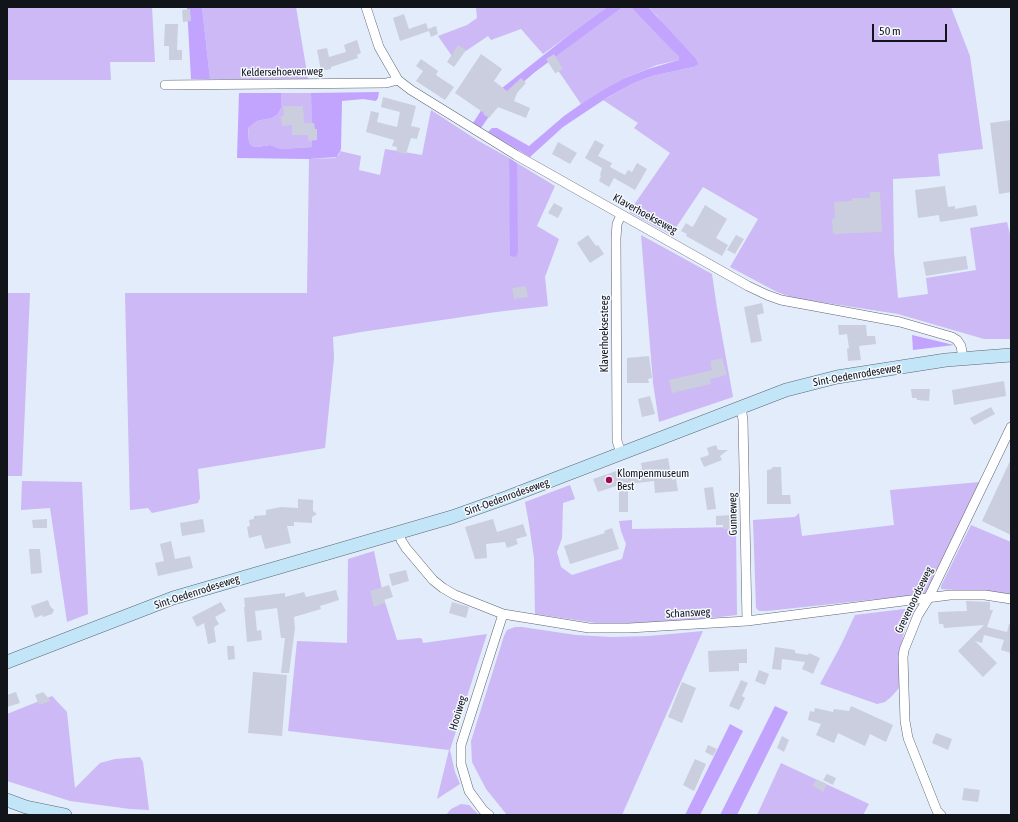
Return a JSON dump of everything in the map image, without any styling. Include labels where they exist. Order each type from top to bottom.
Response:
[{"type":"street","name":"Klaverhoekseweg","points":[[366,7],[380,47],[398,80],[411,90],[516,155],[748,286],[767,295],[810,306],[900,322],[952,337],[957,340],[961,346],[963,358]]},
{"type":"street","name":"Keldersehoevenweg","points":[[165,86],[386,83],[398,80]]},
{"type":"street","name":"Klaverhoeksesteeg","points":[[621,214],[617,224],[616,238],[617,441],[621,453]]},
{"type":"street","name":"Sint-Oedenrodeseweg","points":[[7,662],[173,598],[452,517],[501,500],[786,390],[837,377],[963,358],[1011,355]]},
{"type":"street","name":"Gunneweg","points":[[741,407],[743,420],[748,621]]},
{"type":"street","name":"Grevenoordseweg","points":[[941,815],[937,811],[908,738],[905,721],[904,650],[918,615],[928,598],[1011,427]]},
{"type":"street","name":"Schansweg","points":[[399,532],[401,540],[406,548],[433,580],[455,595],[503,614],[589,628],[629,628],[748,621],[950,595],[985,595],[1011,599]]},
{"type":"street","name":"Hooiweg","points":[[489,815],[483,810],[469,791],[461,764],[461,745],[503,614]]},
{"type":"street","points":[[7,800],[26,807],[65,815]]},
{"type":"shaded area","points":[[7,7],[152,7],[155,62],[110,62],[111,80],[7,80]]},
{"type":"shaded area","points":[[187,7],[202,7],[210,79],[191,79]]},
{"type":"shaded area","points":[[202,7],[296,7],[308,79],[210,79]]},
{"type":"shaded area","points":[[476,7],[607,7],[543,54],[521,29],[491,40],[488,36],[454,59],[438,36],[467,25],[477,18]]},
{"type":"shaded area","points":[[607,7],[623,7],[535,72],[513,91],[490,115],[481,128],[473,123],[484,106],[497,92]]},
{"type":"shaded area","points":[[623,7],[631,7],[641,16],[679,57],[679,60],[657,65],[625,78],[581,104],[551,60]]},
{"type":"shaded area","points":[[631,7],[648,7],[696,59],[698,64],[693,67],[652,76],[634,83],[608,97],[563,127],[530,157],[488,132],[492,128],[497,128],[529,146],[564,116],[605,89],[625,78],[648,69],[679,60],[679,57]]},
{"type":"shaded area","points":[[648,7],[951,7],[970,56],[983,149],[938,154],[940,176],[893,179],[894,252],[898,298],[928,294],[926,278],[976,270],[970,228],[1007,222],[1011,238],[1011,339],[984,339],[898,314],[794,298],[777,292],[730,267],[758,219],[703,187],[671,235],[629,212],[670,153],[634,128],[638,123],[603,100],[634,83],[652,76],[693,67],[657,16]]},
{"type":"shaded area","points":[[379,92],[376,101],[363,99],[342,101],[341,149],[337,157],[309,159],[237,158],[239,93],[281,93],[281,108],[278,114],[272,118],[257,121],[248,128],[248,131],[249,142],[252,146],[257,147],[270,145],[281,149],[312,147],[311,93]]},
{"type":"shaded area","points":[[281,93],[311,93],[312,147],[281,149],[270,145],[257,147],[252,146],[249,142],[248,128],[257,121],[272,118],[278,114],[281,108]]},
{"type":"shaded area","points":[[431,110],[477,140],[509,158],[511,256],[517,183],[517,163],[555,186],[537,226],[559,239],[545,277],[548,306],[496,312],[333,337],[334,358],[325,448],[198,469],[200,498],[198,503],[152,513],[148,508],[130,510],[125,293],[307,293],[309,159],[335,158],[339,155],[340,151],[361,156],[359,170],[380,175],[385,149],[422,155]]},
{"type":"shaded area","points":[[509,158],[517,163],[518,252],[516,257],[510,256]]},
{"type":"shaded area","points":[[641,235],[712,274],[733,397],[659,422],[653,383]]},
{"type":"shaded area","points":[[7,293],[30,293],[22,476],[7,476]]},
{"type":"shaded area","points":[[912,335],[954,345],[913,350]]},
{"type":"shaded area","points":[[22,481],[82,482],[88,614],[67,622],[50,508],[21,510]]},
{"type":"shaded area","points":[[980,482],[925,594],[767,611],[759,611],[756,608],[753,520],[795,517],[799,513],[802,536],[894,525],[890,490]]},
{"type":"shaded area","points":[[570,485],[575,499],[563,503],[562,538],[557,552],[561,567],[572,575],[622,559],[626,544],[619,521],[632,520],[632,529],[736,527],[737,615],[683,621],[596,623],[535,614],[534,558],[525,502]]},
{"type":"shaded area","points":[[971,525],[1011,542],[1011,594],[941,589],[941,586]]},
{"type":"shaded area","points":[[374,551],[384,599],[397,640],[420,638],[422,639],[423,643],[487,634],[450,750],[455,772],[460,784],[437,799],[449,750],[288,731],[297,641],[347,643],[348,559]]},
{"type":"shaded area","points":[[912,608],[915,611],[908,622],[901,646],[901,686],[885,702],[877,704],[820,684],[855,615]]},
{"type":"shaded area","points":[[515,627],[576,635],[611,637],[649,636],[703,631],[622,815],[507,815],[486,789],[472,762],[471,741],[504,636],[507,630]]},
{"type":"shaded area","points":[[52,696],[67,712],[75,788],[100,763],[115,759],[140,757],[143,762],[149,810],[70,801],[7,781],[7,714]]},
{"type":"shaded area","points":[[775,706],[788,712],[737,815],[720,815]]},
{"type":"shaded area","points":[[730,724],[743,731],[700,815],[685,815]]},
{"type":"shaded area","points":[[781,763],[869,804],[863,815],[757,815]]},
{"type":"shaded area","points":[[461,804],[469,805],[479,815],[446,815],[451,809]]},
{"type":"building","points":[[190,9],[191,21],[183,22],[182,10]]},
{"type":"building","points":[[404,14],[409,29],[426,23],[428,29],[436,26],[438,34],[431,37],[429,31],[400,41],[393,18]]},
{"type":"building","points":[[165,24],[178,24],[177,50],[182,50],[182,60],[169,60],[169,46],[164,46]]},
{"type":"building","points":[[357,40],[361,53],[357,55],[358,58],[331,67],[331,69],[321,71],[317,50],[327,48],[329,57],[346,52],[344,45]]},
{"type":"building","points":[[458,45],[466,50],[454,67],[447,62]]},
{"type":"building","points":[[481,54],[502,69],[494,81],[507,91],[521,78],[526,83],[517,93],[514,101],[530,108],[526,118],[498,107],[489,118],[455,93]]},
{"type":"building","points":[[554,54],[563,69],[556,73],[546,59]]},
{"type":"building","points":[[421,59],[438,71],[436,75],[454,87],[445,100],[416,81],[423,71],[416,66]]},
{"type":"building","points":[[383,97],[416,106],[411,126],[420,128],[417,139],[411,138],[406,154],[396,152],[397,147],[392,146],[394,140],[366,132],[371,111],[379,113],[377,122],[397,127],[400,112],[381,107]]},
{"type":"building","points":[[283,106],[303,106],[304,123],[314,123],[315,129],[317,129],[317,140],[308,141],[308,135],[292,135],[292,125],[282,126],[281,116],[284,116]]},
{"type":"building","points":[[1011,120],[1011,192],[999,194],[990,123]]},
{"type":"building","points":[[595,140],[604,145],[598,156],[612,163],[610,167],[625,175],[628,170],[632,172],[637,163],[647,169],[635,190],[614,178],[609,187],[599,181],[602,168],[585,158]]},
{"type":"building","points":[[558,142],[577,153],[570,164],[552,154]]},
{"type":"building","points":[[945,186],[948,207],[955,206],[955,209],[976,205],[978,216],[940,222],[939,215],[918,218],[915,190]]},
{"type":"building","points":[[870,192],[880,192],[882,232],[833,234],[832,219],[835,219],[834,202],[852,201],[852,198],[870,198]]},
{"type":"building","points":[[554,203],[563,208],[558,218],[548,213]]},
{"type":"building","points":[[705,205],[727,219],[716,238],[728,245],[722,256],[686,236],[687,234],[681,231],[686,223],[692,227],[694,225]]},
{"type":"building","points":[[588,235],[596,246],[598,245],[604,254],[590,263],[577,243]]},
{"type":"building","points":[[736,235],[744,239],[735,254],[727,250]]},
{"type":"building","points":[[966,256],[968,269],[926,276],[923,262]]},
{"type":"building","points":[[526,286],[528,297],[514,299],[512,288]]},
{"type":"building","points":[[762,303],[764,313],[757,315],[762,341],[751,343],[744,307]]},
{"type":"building","points":[[838,325],[866,325],[867,336],[875,336],[876,344],[859,346],[861,360],[848,361],[847,349],[849,348],[847,334],[839,335]]},
{"type":"building","points":[[649,356],[652,378],[648,379],[649,383],[627,383],[627,358]]},
{"type":"building","points":[[722,358],[727,375],[710,379],[711,384],[672,393],[669,380],[712,370],[710,361]]},
{"type":"building","points":[[1004,381],[1006,396],[954,405],[952,390]]},
{"type":"building","points":[[911,389],[930,389],[929,401],[912,398]]},
{"type":"building","points":[[650,396],[655,414],[642,417],[638,399]]},
{"type":"building","points":[[991,407],[995,414],[974,425],[970,418]]},
{"type":"building","points":[[716,445],[718,450],[728,450],[720,456],[722,460],[704,467],[700,458],[709,455],[707,448]]},
{"type":"building","points":[[668,458],[672,480],[676,479],[678,491],[655,493],[654,481],[628,484],[628,512],[619,512],[619,485],[598,492],[593,479],[622,469],[623,472],[642,469],[641,463]]},
{"type":"building","points":[[1011,459],[1011,535],[982,521]]},
{"type":"building","points":[[772,467],[781,467],[782,495],[790,495],[791,504],[767,504],[767,470],[772,469]]},
{"type":"building","points":[[713,487],[716,509],[707,510],[704,488]]},
{"type":"building","points":[[298,499],[313,500],[313,511],[317,514],[312,517],[312,523],[294,522],[294,526],[287,526],[291,543],[265,549],[261,535],[249,538],[247,527],[250,526],[249,520],[254,519],[254,516],[266,515],[266,510],[281,507],[298,508]]},
{"type":"building","points":[[731,515],[732,529],[723,529],[723,525],[716,525],[716,516]]},
{"type":"building","points":[[47,519],[47,528],[33,528],[32,520]]},
{"type":"building","points":[[203,519],[205,532],[182,536],[180,523]]},
{"type":"building","points":[[493,519],[497,532],[523,524],[527,536],[516,539],[518,544],[507,548],[505,542],[486,544],[487,558],[475,559],[465,527]]},
{"type":"building","points":[[612,528],[619,549],[570,564],[564,546],[605,533],[604,531]]},
{"type":"building","points":[[171,541],[175,559],[190,556],[193,568],[158,576],[155,563],[164,561],[160,544]]},
{"type":"building","points":[[29,549],[40,549],[42,573],[31,574]]},
{"type":"building","points":[[406,570],[409,581],[392,586],[389,574]]},
{"type":"building","points":[[389,585],[393,597],[384,600],[385,603],[374,607],[370,591]]},
{"type":"building","points":[[336,590],[339,600],[320,606],[321,609],[294,617],[295,628],[289,673],[281,673],[285,638],[281,638],[277,608],[255,611],[257,631],[261,630],[262,640],[247,642],[244,598],[285,593],[285,597],[304,592],[306,597]]},
{"type":"building","points":[[48,600],[50,606],[54,610],[52,614],[43,617],[42,615],[35,618],[31,606]]},
{"type":"building","points":[[966,601],[990,602],[990,610],[993,610],[987,627],[1007,632],[1009,624],[1011,624],[1011,653],[1001,650],[1004,640],[984,635],[982,643],[975,641],[997,663],[983,677],[958,651],[984,625],[944,628],[943,624],[939,624],[938,612],[967,611]]},
{"type":"building","points":[[221,602],[226,611],[215,617],[219,624],[214,627],[216,642],[208,644],[204,623],[197,627],[192,617]]},
{"type":"building","points":[[452,602],[469,607],[466,618],[449,613]]},
{"type":"building","points":[[227,646],[234,646],[235,659],[228,660]]},
{"type":"building","points":[[775,647],[795,650],[795,653],[808,655],[809,653],[820,658],[813,674],[802,669],[805,662],[782,659],[781,670],[772,669]]},
{"type":"building","points":[[747,649],[747,663],[739,663],[739,671],[709,672],[708,651]]},
{"type":"building","points":[[759,670],[769,674],[765,685],[755,681]]},
{"type":"building","points":[[253,672],[287,675],[282,736],[248,733]]},
{"type":"building","points":[[741,680],[748,683],[742,696],[745,698],[739,710],[729,706]]},
{"type":"building","points":[[682,682],[696,688],[682,723],[668,717]]},
{"type":"building","points":[[16,692],[20,703],[7,707],[7,695]]},
{"type":"building","points":[[43,692],[51,701],[39,705],[35,695]]},
{"type":"building","points":[[851,706],[893,725],[886,742],[870,734],[865,746],[838,733],[834,743],[816,735],[821,724],[808,720],[810,711],[814,712],[815,708],[833,712],[834,709],[849,711]]},
{"type":"building","points":[[936,733],[952,739],[948,750],[932,743]]},
{"type":"building","points":[[782,736],[789,740],[784,752],[777,748]]},
{"type":"building","points":[[708,745],[717,749],[713,756],[705,752]]},
{"type":"building","points":[[695,759],[706,764],[694,791],[683,785]]},
{"type":"building","points":[[827,774],[836,778],[833,785],[823,780]]},
{"type":"building","points":[[816,779],[827,784],[823,792],[813,786]]},
{"type":"building","points":[[964,788],[980,790],[978,802],[962,800]]},
{"type":"place","name":"Klompenmuseum Best","points":[[609,480]]}]
